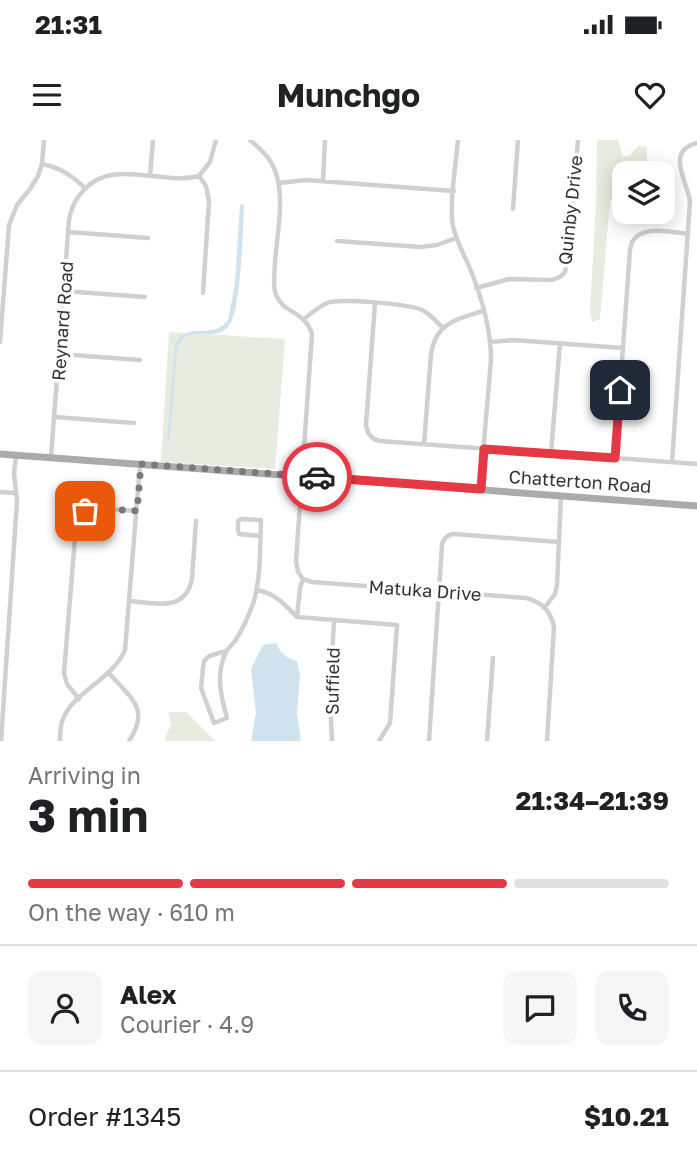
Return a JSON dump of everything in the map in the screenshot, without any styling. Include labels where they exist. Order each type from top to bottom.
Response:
[{"type":"main road","name":"Chatterton Road","points":[[0,454],[697,506]]},
{"type":"street","points":[[0,342],[7,242],[12,215],[38,176],[44,140]]},
{"type":"street","points":[[150,176],[153,140]]},
{"type":"street","points":[[42,164],[68,173],[85,188],[110,175],[187,178],[199,176],[210,162],[216,140]]},
{"type":"street","points":[[250,140],[270,161],[279,183],[274,284],[278,304],[304,319],[313,340],[296,561],[298,572],[303,579],[297,617]]},
{"type":"street","points":[[323,181],[325,140]]},
{"type":"street","points":[[458,140],[452,219],[456,239],[476,288],[490,342],[481,489]]},
{"type":"street","points":[[513,209],[518,140]]},
{"type":"street","name":"Quinby Drive","points":[[476,288],[509,279],[552,281],[565,272],[568,266],[578,140]]},
{"type":"street","points":[[672,463],[690,201],[680,160],[687,148],[697,143]]},
{"type":"street","points":[[199,176],[206,186],[209,201],[202,293]]},
{"type":"street","points":[[279,183],[297,180],[323,181],[454,191]]},
{"type":"street","name":"Reynard Road","points":[[51,458],[70,214],[85,188]]},
{"type":"street","points":[[615,458],[629,250],[635,234],[651,231],[688,233]]},
{"type":"street","points":[[68,232],[148,238]]},
{"type":"street","points":[[337,241],[428,247],[456,239]]},
{"type":"street","points":[[0,242],[7,242]]},
{"type":"street","points":[[64,291],[145,297]]},
{"type":"street","points":[[304,319],[327,303],[375,303],[421,309],[443,328]]},
{"type":"street","points":[[375,303],[366,425],[369,436],[380,441],[697,464]]},
{"type":"street","points":[[424,444],[434,340],[443,328],[454,320],[483,311]]},
{"type":"street","points":[[490,342],[513,340],[622,348]]},
{"type":"street","points":[[551,454],[560,343]]},
{"type":"street","points":[[60,354],[139,360]]},
{"type":"street","points":[[55,417],[134,423]]},
{"type":"street","points":[[1,741],[16,455]]},
{"type":"street","points":[[60,741],[63,720],[71,705],[108,673],[125,650],[141,464]]},
{"type":"street","points":[[0,492],[16,493]]},
{"type":"street","points":[[547,741],[554,627],[551,614],[545,607],[555,594],[557,584],[562,496]]},
{"type":"street","points":[[78,507],[82,513]]},
{"type":"street","points":[[79,699],[67,684],[64,673],[75,525],[82,513],[95,508],[137,511]]},
{"type":"street","points":[[226,651],[209,656],[203,667],[201,688],[214,723],[227,718],[220,681],[226,651],[244,625],[257,590],[261,520],[239,521],[239,534],[260,536]]},
{"type":"street","points":[[130,601],[164,604],[178,601],[185,596],[192,579],[196,521]]},
{"type":"street","points":[[429,741],[442,542],[451,534],[458,534],[559,542]]},
{"type":"street","name":"Matuka Drive","points":[[303,579],[312,582],[526,598],[545,607]]},
{"type":"street","points":[[257,590],[274,595],[297,617],[397,625],[390,723],[379,741]]},
{"type":"street","name":"Suffield","points":[[332,741],[330,698],[334,620]]},
{"type":"street","points":[[488,741],[493,658]]},
{"type":"street","points":[[108,673],[137,709],[138,726],[129,741]]},
{"type":"shaded area","points":[[597,140],[618,140],[623,156],[629,156],[638,146],[647,147],[647,161],[612,161],[612,200],[600,319],[592,322],[590,312]]},
{"type":"shaded area","points":[[169,332],[285,339],[275,469],[161,462]]},
{"type":"shaded area","points":[[168,712],[186,712],[215,741],[164,741],[171,724]]},
{"type":"water","points":[[244,204],[241,267],[234,315],[224,330],[193,334],[181,342],[177,351],[169,443],[167,441],[175,346],[186,333],[215,329],[228,320],[235,284],[240,205]]},
{"type":"water","points":[[276,643],[284,655],[297,661],[300,676],[297,714],[301,741],[251,741],[256,713],[251,669],[263,645]]},
{"type":"way so far","points":[[85,511],[95,508],[137,511],[141,464],[317,477]]},
{"type":"route","points":[[317,477],[481,489],[484,449],[615,458],[620,390]]}]
